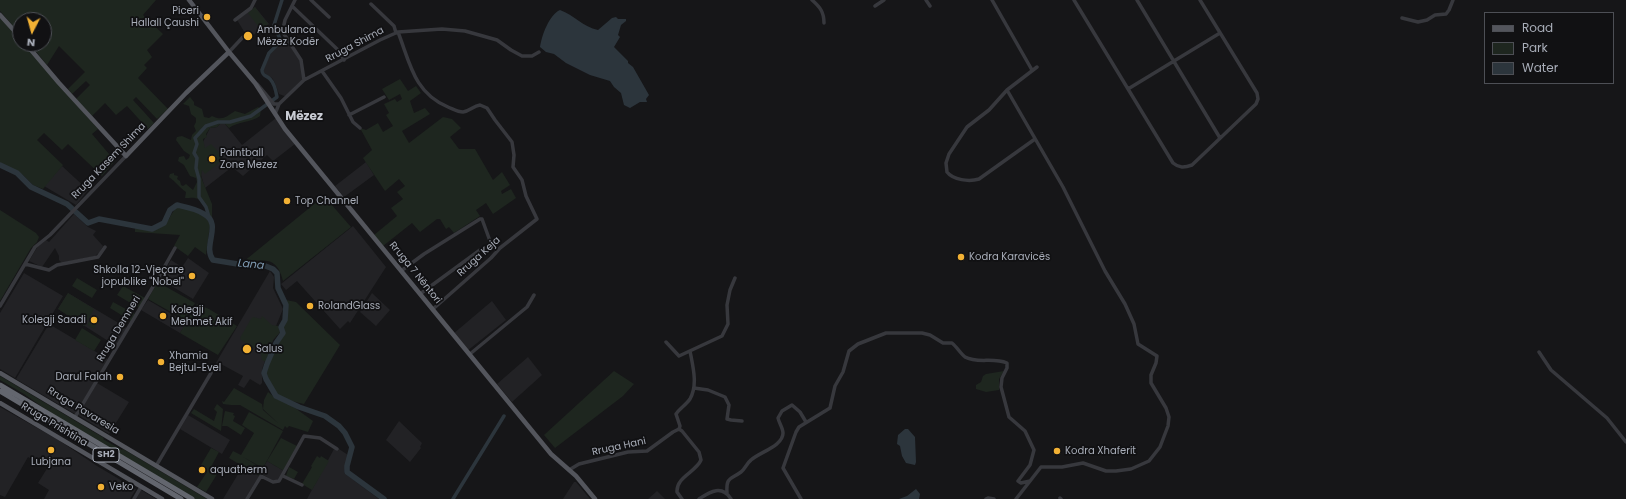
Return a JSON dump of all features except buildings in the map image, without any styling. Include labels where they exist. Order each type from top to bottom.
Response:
[{"type":"highway","name":"SH2","points":[[0,385],[192,499]]},
{"type":"highway","name":"SH2","points":[[0,392],[181,499]]},
{"type":"main road","name":"Rruga 7 Nëntori","points":[[189,0],[270,102],[275,114],[285,129],[551,454],[569,470],[595,499]]},
{"type":"main road","points":[[0,15],[12,28]]},
{"type":"main road","points":[[33,52],[126,156]]},
{"type":"main road","name":"Rruga Kasem Shima","points":[[126,156],[186,93],[229,52]]},
{"type":"main road","name":"Rruga Pavaresia","points":[[0,372],[212,499]]},
{"type":"main road","name":"Rruga Prishtina","points":[[0,403],[162,499]]},
{"type":"street","points":[[235,20],[251,8],[254,0]]},
{"type":"street","points":[[295,0],[283,25],[283,29],[287,39],[301,60],[304,80]]},
{"type":"street","points":[[311,0],[329,18]]},
{"type":"street","points":[[812,0],[820,6],[824,17],[824,23]]},
{"type":"street","points":[[875,6],[884,0]]},
{"type":"street","points":[[926,0],[930,6]]},
{"type":"street","points":[[992,0],[1032,70]]},
{"type":"street","points":[[1074,0],[1173,163],[1178,167],[1185,168],[1192,165],[1256,104],[1258,99],[1257,93],[1200,0]]},
{"type":"street","points":[[1137,0],[1220,138]]},
{"type":"street","points":[[1402,18],[1418,22],[1428,20],[1435,15],[1446,14],[1450,10],[1453,0]]},
{"type":"street","points":[[371,4],[394,26],[397,33]]},
{"type":"street","points":[[292,6],[337,49],[344,60]]},
{"type":"street","name":"Rruga Shima","points":[[275,114],[279,104],[304,80],[380,40],[397,33],[442,29],[465,31],[497,40],[522,56],[532,56],[539,52]]},
{"type":"street","name":"Rruga Keja","points":[[397,33],[414,74],[426,94],[440,103],[458,111],[467,111],[480,105],[487,108],[512,142],[514,154],[512,166],[522,180],[526,196],[537,219],[497,251],[433,309]]},
{"type":"street","points":[[1128,89],[1220,33]]},
{"type":"street","name":"Rruga Kasem Shima","points":[[229,52],[243,37]]},
{"type":"street","points":[[1035,139],[979,179],[960,179],[951,176],[947,172],[947,158],[952,147],[967,127],[989,110],[1007,90],[1037,67]]},
{"type":"street","points":[[322,71],[341,98],[353,122],[360,128]]},
{"type":"street","points":[[1007,90],[1009,97],[1063,187],[1105,271],[1125,304],[1134,324],[1138,344],[1157,356],[1151,376],[1151,383],[1166,408],[1169,417],[1168,426],[1160,447],[1154,456],[1143,464],[1125,471],[1113,472],[1083,463],[1062,467],[1044,466],[1038,470],[1016,499]]},
{"type":"street","points":[[349,115],[384,97]]},
{"type":"street","points":[[270,102],[279,104]]},
{"type":"street","name":"Rruga Kasem Shima","points":[[0,306],[35,247],[50,235],[126,156]]},
{"type":"street","points":[[401,271],[424,254],[480,219],[482,220],[490,240],[497,251]]},
{"type":"street","points":[[25,264],[49,270],[57,265],[98,257],[105,247]]},
{"type":"street","name":"Rruga Demneri","points":[[75,417],[175,248]]},
{"type":"street","points":[[420,294],[480,250]]},
{"type":"street","points":[[666,342],[679,356],[704,343],[722,336],[728,324],[727,305],[730,290],[735,278]]},
{"type":"street","points":[[470,354],[527,307],[534,295]]},
{"type":"street","points":[[800,499],[783,468],[796,432],[806,422],[830,408],[835,386],[843,372],[849,350],[886,333],[922,333],[930,335],[943,343],[952,343],[966,357],[974,360],[1000,360],[1006,363],[1007,368],[1002,378],[1001,387],[1009,417],[1025,431],[1034,450],[1030,465],[1018,481],[1021,483],[1030,481]]},
{"type":"street","points":[[682,499],[677,492],[678,485],[698,466],[701,460],[699,452],[682,430],[679,429],[680,426],[676,414],[689,400],[694,388],[694,369],[690,351]]},
{"type":"street","points":[[1539,352],[1552,370],[1607,418],[1626,442]]},
{"type":"street","points":[[156,466],[211,374]]},
{"type":"street","points":[[694,388],[708,390],[724,397],[729,405],[728,420],[742,421]]},
{"type":"street","points":[[731,499],[727,493],[726,483],[730,478],[742,471],[749,461],[760,453],[773,448],[783,432],[778,418],[782,411],[792,405],[800,412],[806,422]]},
{"type":"street","name":"Rruga Hani","points":[[565,466],[628,452],[647,451],[679,429]]},
{"type":"street","points":[[247,499],[261,476],[275,482],[279,481],[304,436],[320,438],[337,449]]},
{"type":"street","name":"Rruga Hani","points":[[569,470],[579,464]]},
{"type":"street","points":[[283,476],[302,485]]},
{"type":"street","points":[[134,499],[141,487]]},
{"type":"street","points":[[699,499],[719,490],[727,493]]},
{"type":"street","points":[[986,499],[994,499]]},
{"type":"shaded area","points":[[255,7],[269,24],[252,36],[248,31],[245,33],[237,20]]},
{"type":"shaded area","points":[[287,39],[301,60],[304,80],[287,97],[279,94],[272,78],[263,71],[271,52]]},
{"type":"shaded area","points":[[276,118],[295,144],[273,161],[267,155],[243,176],[232,167],[205,188],[201,175],[203,142],[210,128],[217,127],[220,124],[225,124],[242,145]]},
{"type":"shaded area","points":[[366,162],[374,175],[344,197],[335,186]]},
{"type":"shaded area","points":[[62,166],[88,190],[76,205],[44,186]]},
{"type":"shaded area","points":[[74,214],[88,227],[96,231],[93,235],[103,246],[100,252],[95,256],[62,263],[59,260],[59,256],[55,248],[42,267],[29,261],[38,246],[46,240],[49,242]]},
{"type":"shaded area","points":[[353,226],[386,267],[350,323],[348,321],[340,329],[297,281],[286,290],[281,284]]},
{"type":"shaded area","name":"Shkolla 12-Vjeçare jopublike \"Nobel\"","points":[[188,258],[209,273],[193,299],[160,279],[171,260],[182,267]]},
{"type":"shaded area","name":"Salus","points":[[270,271],[274,277],[273,288],[283,309],[276,326],[278,326],[280,332],[273,340],[262,369],[262,383],[260,385],[250,379],[244,388],[238,385],[243,376],[219,363],[212,374],[210,373]]},
{"type":"shaded area","points":[[24,273],[63,296],[15,378],[0,369],[0,313]]},
{"type":"shaded area","name":"Kolegji Saadi","points":[[68,293],[127,328],[116,346],[58,309]]},
{"type":"shaded area","points":[[372,293],[390,310],[376,326],[360,312]]},
{"type":"shaded area","name":"Kolegji Mehmet Akif","points":[[148,300],[187,323],[180,333],[141,310]]},
{"type":"shaded area","points":[[492,301],[506,320],[467,351],[453,334]]},
{"type":"shaded area","points":[[49,324],[108,359],[75,414],[16,379]]},
{"type":"shaded area","points":[[528,357],[542,375],[512,402],[497,384]]},
{"type":"shaded area","points":[[97,383],[129,402],[109,434],[78,415]]},
{"type":"shaded area","points":[[0,407],[57,439],[97,466],[136,489],[130,499],[44,499],[49,490],[38,483],[48,467],[28,457],[5,497],[0,495]]},
{"type":"shaded area","points":[[188,415],[230,440],[222,454],[180,429]]},
{"type":"shaded area","points":[[399,421],[422,443],[421,448],[410,462],[386,440]]},
{"type":"shaded area","points":[[334,449],[338,451],[339,449],[348,455],[344,473],[379,499],[307,499]]},
{"type":"shaded area","points":[[267,461],[284,471],[280,479],[274,481],[260,473]]},
{"type":"shaded area","points":[[243,466],[259,476],[245,499],[223,499]]},
{"type":"shaded area","points":[[574,482],[576,482],[590,499],[563,499]]},
{"type":"shaded area","points":[[141,490],[156,499],[136,499]]},
{"type":"shaded area","points":[[657,491],[665,499],[648,499]]},
{"type":"green space","points":[[0,0],[156,0],[143,15],[163,34],[147,50],[152,57],[144,65],[147,68],[138,78],[168,109],[157,119],[136,97],[133,100],[154,123],[148,129],[127,106],[116,115],[105,103],[92,116],[76,99],[90,85],[86,81],[72,94],[68,89],[85,72],[59,46],[47,65],[36,52],[52,52],[52,12],[12,12],[12,25],[0,11]]},
{"type":"green space","points":[[255,7],[268,24],[261,30],[248,13]]},
{"type":"green space","points":[[0,19],[2,19],[12,31],[12,52],[31,52],[98,129],[92,134],[115,161],[102,176],[68,144],[62,150],[44,133],[37,140],[63,165],[43,189],[33,185],[23,175],[0,163]]},
{"type":"green space","points":[[400,79],[408,91],[416,86],[421,93],[410,101],[414,113],[425,108],[430,114],[402,131],[409,143],[443,117],[452,119],[461,128],[450,137],[459,149],[475,149],[493,180],[502,172],[510,185],[501,191],[502,194],[511,189],[516,198],[493,214],[486,203],[476,210],[480,216],[454,233],[449,227],[446,229],[440,219],[437,219],[420,232],[412,223],[383,246],[374,235],[397,216],[391,208],[403,199],[397,192],[405,186],[399,179],[385,191],[363,158],[372,150],[360,128],[366,130],[378,123],[383,132],[393,126],[386,115],[389,113],[384,104],[395,99],[397,102],[402,99],[400,94],[389,100],[382,89]]},
{"type":"green space","points":[[190,97],[194,102],[194,105],[202,109],[204,117],[209,118],[212,116],[224,118],[235,111],[245,114],[258,107],[261,109],[260,116],[253,120],[236,124],[229,128],[225,124],[220,124],[217,127],[210,128],[206,134],[207,137],[203,139],[205,148],[211,144],[223,160],[205,174],[202,170],[201,176],[212,204],[212,218],[204,205],[198,199],[185,198],[186,192],[169,177],[170,174],[174,173],[174,175],[178,176],[177,179],[180,181],[181,185],[183,186],[186,184],[193,190],[197,182],[196,178],[190,176],[184,165],[178,161],[179,157],[184,156],[186,160],[190,155],[184,151],[176,140],[177,137],[182,136],[191,140],[192,135],[196,131],[194,126],[196,118],[191,114],[189,106],[183,104]]},
{"type":"green space","points":[[324,196],[351,227],[283,281],[274,263],[269,261],[243,262]]},
{"type":"green space","points":[[176,208],[185,208],[196,212],[208,221],[210,225],[206,255],[195,247],[188,256],[174,246],[180,235],[135,232],[135,228],[154,230],[162,226],[166,223]]},
{"type":"green space","points":[[0,210],[36,233],[39,237],[0,301]]},
{"type":"green space","points":[[77,278],[97,290],[92,298],[72,286]]},
{"type":"green space","points":[[161,284],[195,303],[185,320],[148,299],[156,285],[159,287]]},
{"type":"green space","points":[[123,286],[145,298],[139,308],[117,295]]},
{"type":"green space","points":[[68,293],[94,309],[84,326],[58,309]]},
{"type":"green space","points":[[286,300],[296,302],[340,345],[304,404],[281,397],[271,388],[268,381],[268,364],[271,355],[284,333]]},
{"type":"green space","points":[[113,302],[135,314],[131,321],[110,308]]},
{"type":"green space","points":[[197,304],[209,309],[237,326],[218,355],[180,333]]},
{"type":"green space","points":[[93,315],[100,319],[94,329],[87,325]]},
{"type":"green space","points":[[262,316],[272,325],[278,326],[280,332],[273,340],[266,362],[262,360],[261,352],[240,338],[253,317],[261,319]]},
{"type":"green space","points":[[82,328],[101,340],[94,351],[75,340]]},
{"type":"green space","points":[[614,371],[634,384],[623,396],[555,448],[544,435]]},
{"type":"green space","points":[[1004,371],[999,379],[999,390],[986,392],[976,389],[976,385],[981,382],[983,376],[986,374]]},
{"type":"green space","points":[[0,376],[104,438],[103,439],[122,450],[123,449],[207,499],[194,499],[51,413],[24,394],[0,380]]},
{"type":"green space","points":[[234,388],[262,404],[263,410],[279,424],[263,409],[264,400],[268,392],[277,399],[288,403],[313,421],[308,432],[289,426],[287,428],[285,426],[283,430],[240,405],[223,404],[222,401],[224,402]]},
{"type":"green space","points":[[217,404],[223,409],[221,431],[191,413],[194,409],[214,421],[217,412],[214,409]]},
{"type":"green space","points":[[225,411],[234,413],[233,415],[235,416],[233,421],[245,428],[241,435],[227,426],[222,426]]},
{"type":"green space","points":[[249,412],[283,431],[263,468],[243,457],[263,469],[259,476],[229,458],[233,451],[241,455],[254,433],[242,425]]},
{"type":"green space","points":[[281,438],[297,446],[284,471],[267,461]]},
{"type":"green space","points":[[211,448],[219,452],[212,465],[214,466],[213,468],[219,471],[206,492],[197,487],[207,472],[207,469],[201,465]]},
{"type":"green space","points":[[317,456],[320,458],[321,456],[329,461],[312,490],[302,484]]},
{"type":"green space","points":[[289,467],[298,472],[294,479],[286,476]]},
{"type":"water","points":[[560,10],[598,30],[612,18],[616,17],[618,19],[626,19],[626,21],[621,25],[618,35],[620,37],[614,47],[633,67],[649,95],[646,99],[647,102],[640,102],[630,108],[624,105],[621,93],[610,81],[590,75],[566,63],[554,54],[546,52],[540,47],[544,31],[549,21]]},
{"type":"water","points":[[905,429],[908,429],[915,437],[915,465],[906,463],[902,456],[900,446],[897,444],[898,435]]},
{"type":"water","points":[[916,489],[920,494],[919,499],[899,499],[907,496]]},
{"type":"waterway","points":[[209,217],[206,207],[199,197],[199,179],[196,168],[197,158],[194,153],[197,144],[195,138],[206,126],[218,122],[230,122],[251,116],[277,97],[273,83],[263,74],[262,70],[269,53],[281,41],[274,25],[282,0]]},
{"type":"waterway","name":"Lana","points":[[0,165],[17,173],[31,187],[67,204],[88,223],[99,219],[152,229],[164,223],[170,210],[177,205],[195,209],[209,218],[212,223],[210,254],[213,260],[250,266],[263,265],[273,269],[277,273],[278,288],[286,305],[285,320],[281,327],[283,333],[276,343],[267,364],[264,373],[266,379],[276,396],[299,407],[325,416],[339,426],[345,433],[352,447],[347,472],[384,499]]},
{"type":"waterway","points":[[453,499],[504,416]]},
{"type":"place","name":"Piceri Hallall Çaushi","points":[[207,17]]},
{"type":"place","name":"Ambulanca Mëzez Kodër","points":[[248,36]]},
{"type":"place","name":"Paintball Zone Mezez","points":[[212,159]]},
{"type":"place","name":"Top Channel","points":[[287,201]]},
{"type":"place","name":"Kodra Karavicës","points":[[961,257]]},
{"type":"place","name":"Shkolla 12-Vjeçare jopublike \"Nobel\"","points":[[192,276]]},
{"type":"place","name":"RolandGlass","points":[[310,306]]},
{"type":"place","name":"Kolegji Mehmet Akif","points":[[163,316]]},
{"type":"place","name":"Kolegji Saadi","points":[[94,320]]},
{"type":"place","name":"Salus","points":[[247,349]]},
{"type":"place","name":"Xhamia Bejtul-Evel","points":[[161,362]]},
{"type":"place","name":"Darul Falah","points":[[120,377]]},
{"type":"place","name":"Lubjana","points":[[51,450]]},
{"type":"place","name":"Kodra Xhaferit","points":[[1057,451]]},
{"type":"place","name":"aquatherm","points":[[202,470]]},
{"type":"place","name":"Veko","points":[[101,487]]},
{"type":"district","name":"Mëzez","points":[[304,117]]}]
